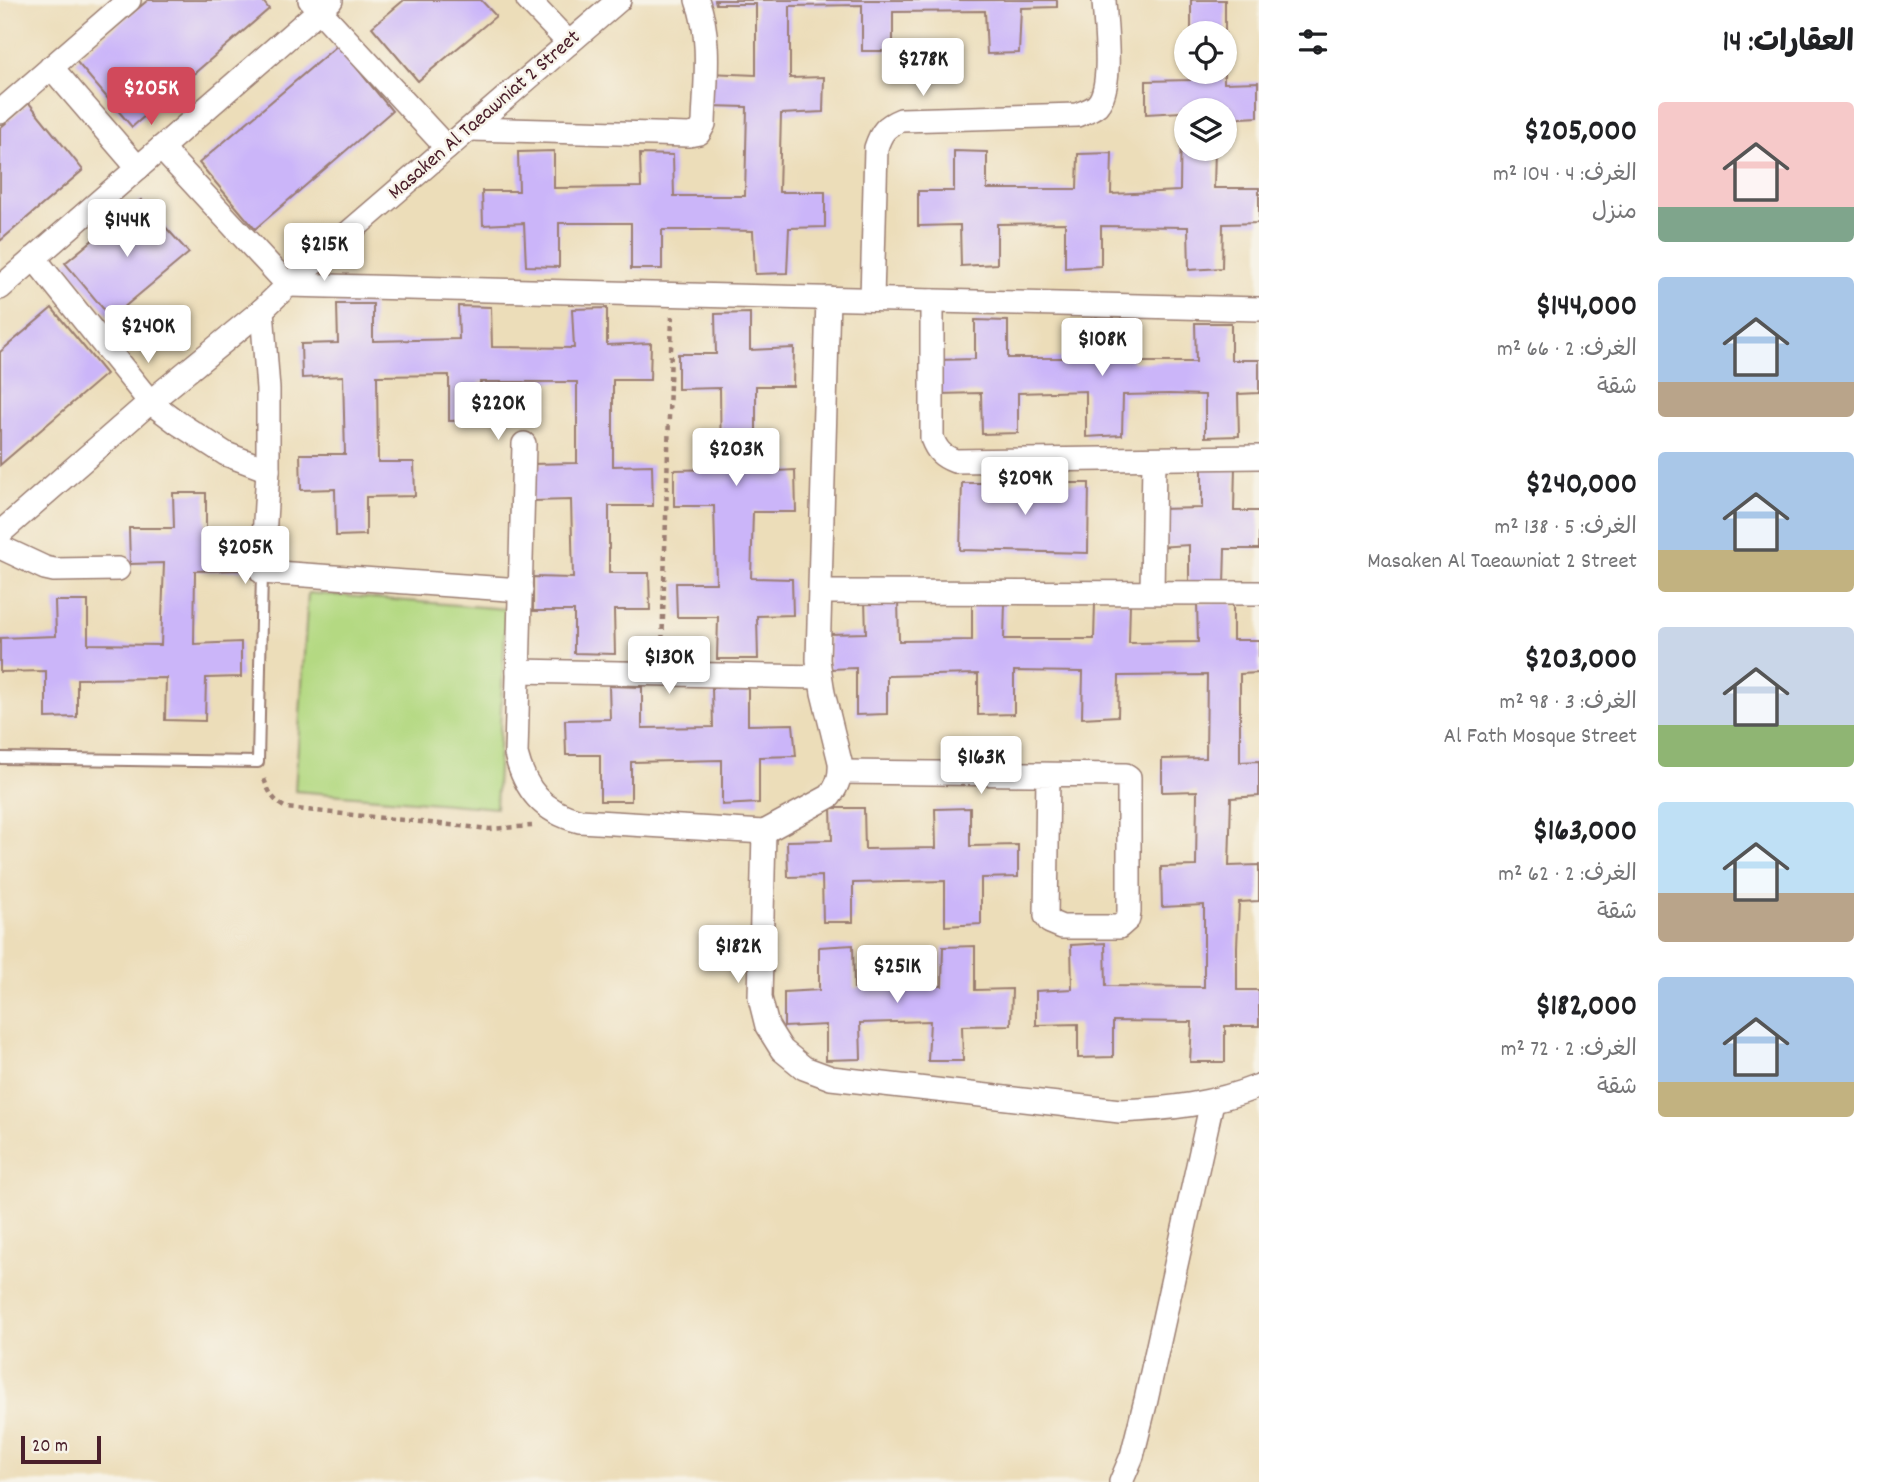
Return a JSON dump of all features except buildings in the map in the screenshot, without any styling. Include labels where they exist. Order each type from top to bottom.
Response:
[{"type":"street","points":[[0,112],[129,0]]},
{"type":"street","points":[[528,0],[569,43]]},
{"type":"street","name":"Masaken Al Taeawniat 2 Street","points":[[0,533],[620,0]]},
{"type":"street","points":[[470,129],[689,135],[699,132],[704,124],[705,32],[703,15],[697,0]]},
{"type":"street","points":[[872,299],[876,148],[883,130],[901,120],[1077,115],[1088,111],[1104,94],[1107,77],[1104,0]]},
{"type":"street","points":[[0,288],[161,148],[320,3],[447,148]]},
{"type":"street","points":[[51,67],[138,168]]},
{"type":"street","points":[[161,148],[288,285],[1259,309]]},
{"type":"street","points":[[34,258],[150,402],[178,424],[226,454],[268,470]]},
{"type":"street","points":[[524,444],[516,754],[521,775],[532,793],[547,807],[566,817],[594,822],[764,832],[830,796],[841,772],[818,660],[828,298]]},
{"type":"street","points":[[932,301],[932,438],[936,450],[944,457],[955,461],[1259,457]]},
{"type":"street","points":[[262,310],[268,389],[268,470],[262,572],[521,590]]},
{"type":"street","points":[[1152,593],[1154,459]]},
{"type":"street","points":[[0,547],[54,570],[118,569]]},
{"type":"street","points":[[821,592],[1259,593]]},
{"type":"street","points":[[518,671],[820,677]]},
{"type":"street","points":[[841,772],[1126,775],[1129,777],[1129,912],[1128,919],[1119,927],[1062,927],[1050,922],[1046,916],[1048,775]]},
{"type":"street","points":[[764,832],[760,998],[767,1026],[782,1050],[804,1068],[831,1078],[1120,1111],[1167,1110],[1213,1102],[1259,1086]]},
{"type":"street","points":[[1121,1482],[1132,1456],[1146,1400],[1213,1102]]},
{"type":"lane","points":[[0,758],[258,761],[262,572]]},
{"type":"path","points":[[661,674],[673,295]]},
{"type":"path","points":[[258,761],[272,798],[286,808],[489,829],[541,824],[566,817]]},
{"type":"green space","points":[[308,593],[506,609],[496,808],[295,791]]}]
